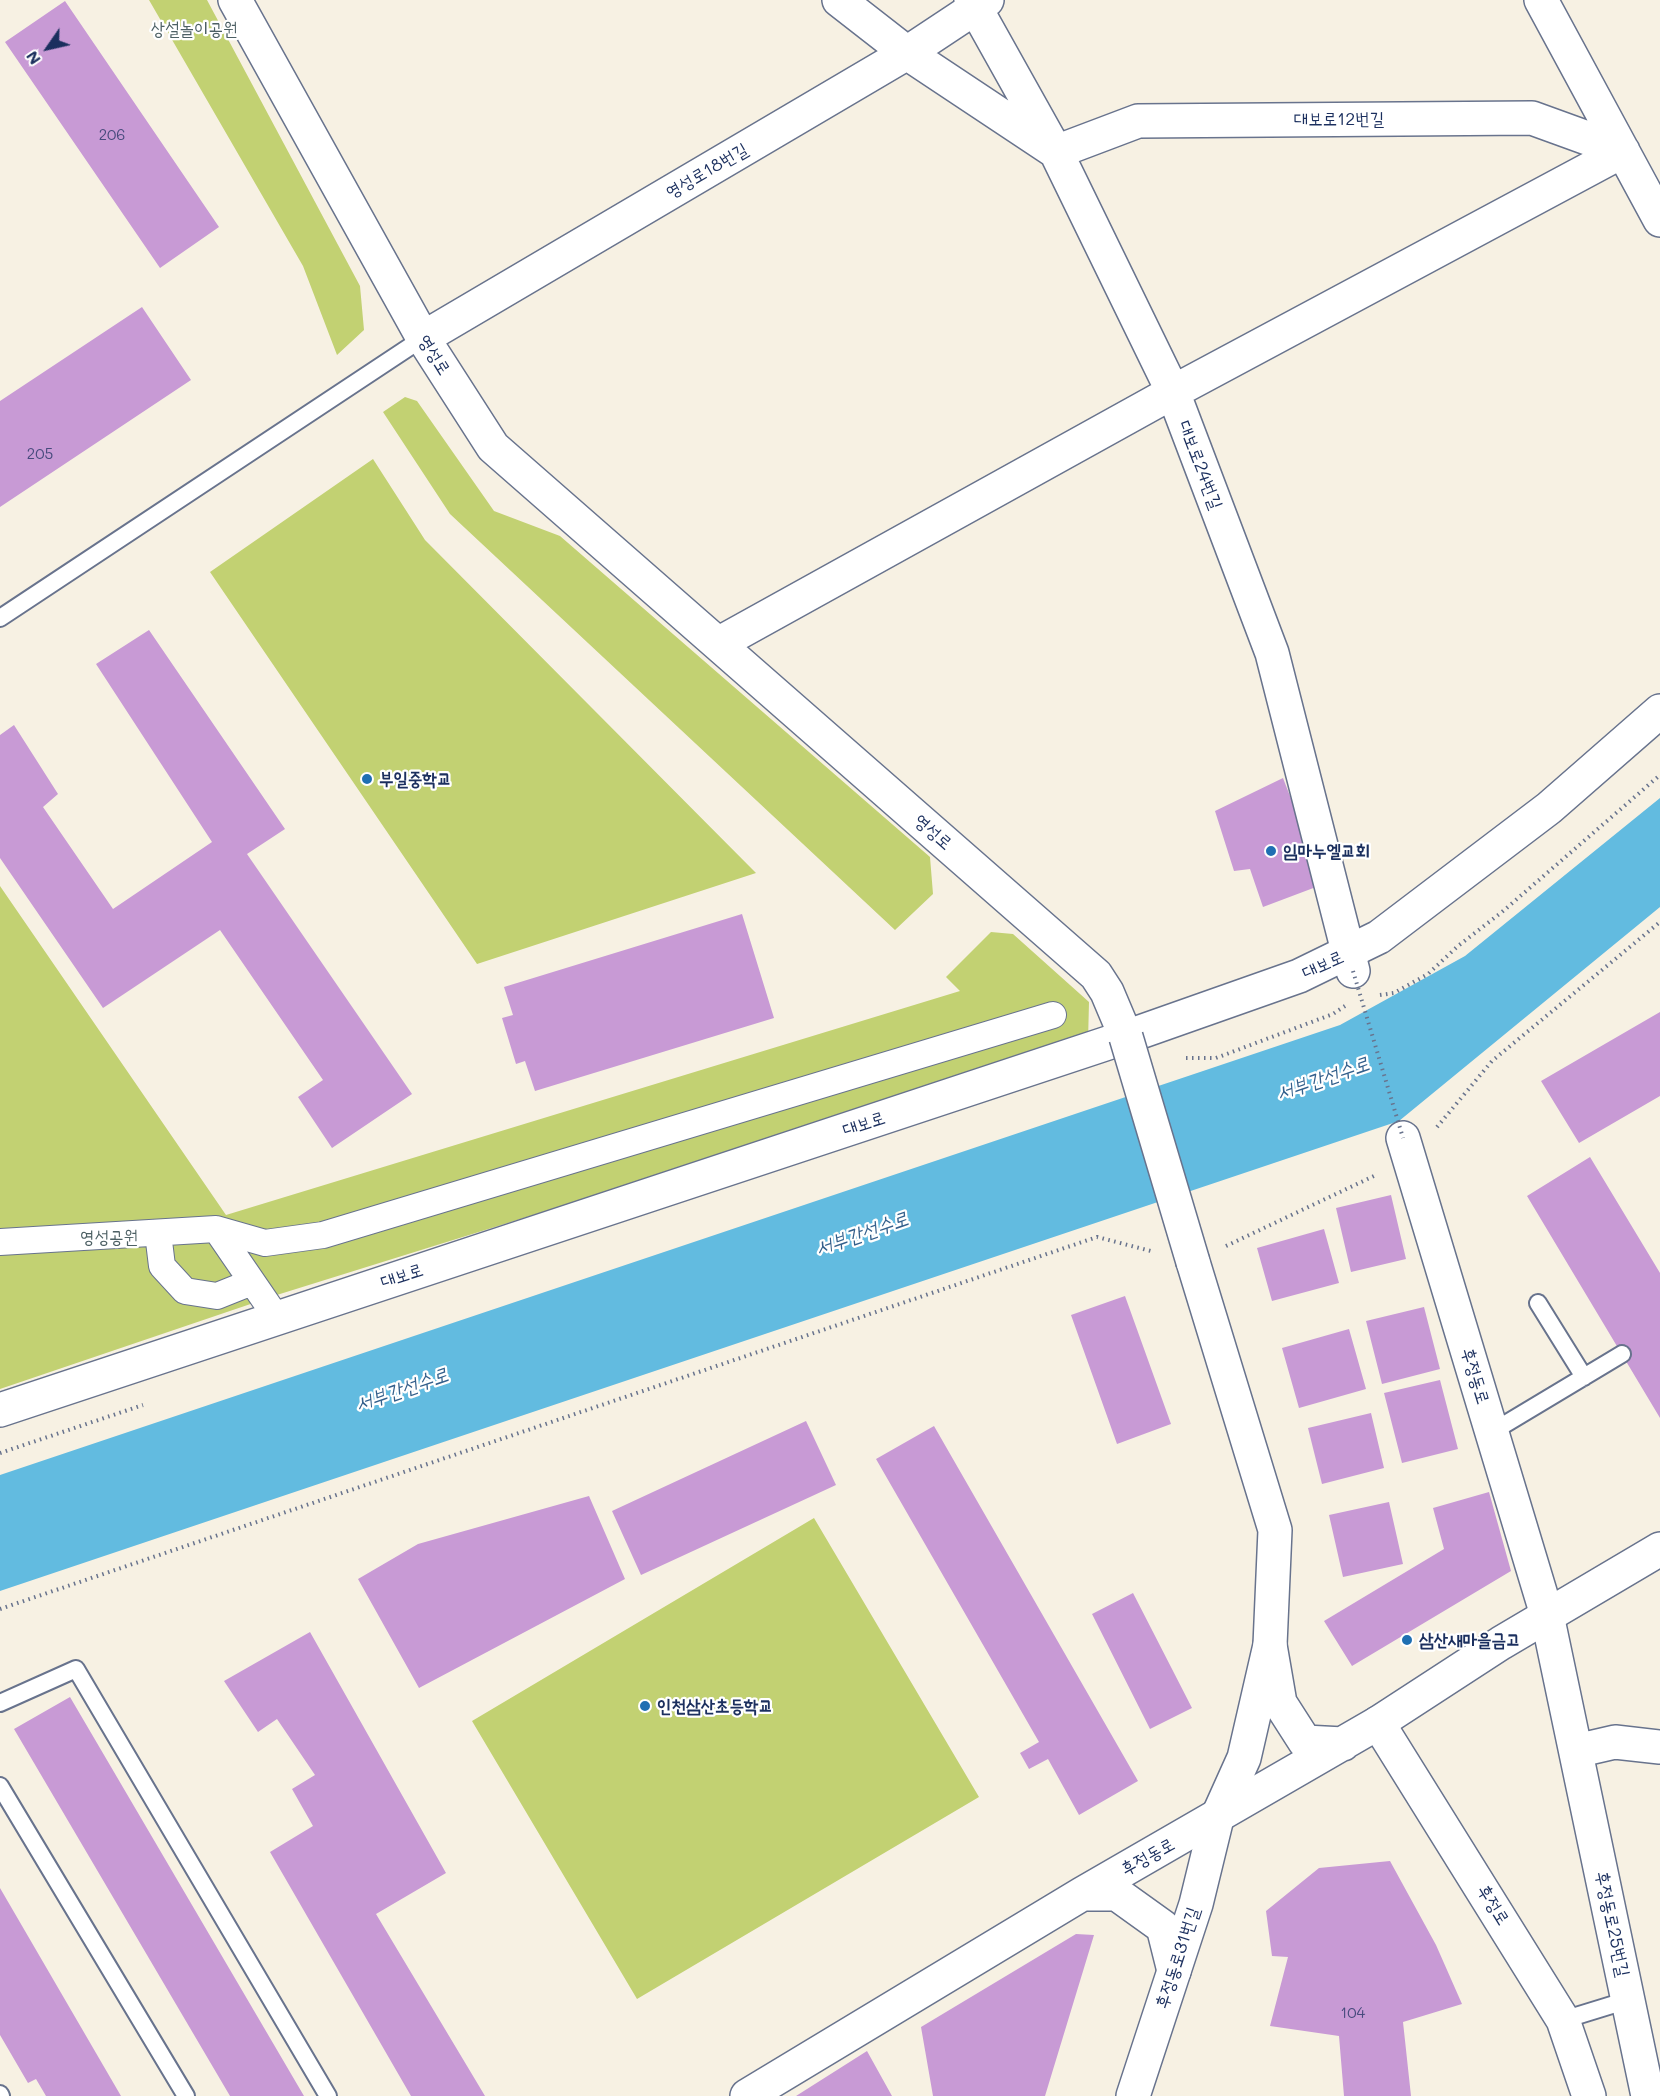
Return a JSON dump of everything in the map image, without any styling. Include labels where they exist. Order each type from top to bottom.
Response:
[{"type":"street","name":"영성로","points":[[234,0],[423,338],[493,447],[1096,975],[1107,992],[1126,1037],[1192,1262],[1275,1530],[1270,1645]]},
{"type":"street","points":[[839,0],[907,53],[1056,152]]},
{"type":"street","points":[[1541,0],[1660,220]]},
{"type":"street","name":"영성로18번길","points":[[423,338],[907,53],[978,2]]},
{"type":"street","name":"대보로24번길","points":[[978,2],[1056,152],[1173,393],[1272,653],[1352,962]]},
{"type":"street","name":"대보로12번길","points":[[1056,152],[1138,121],[1520,118],[1532,118],[1623,151]]},
{"type":"street","points":[[718,644],[1173,393],[1623,151]]},
{"type":"street","name":"대보로","points":[[0,1410],[1126,1037],[1299,976],[1352,962],[1379,937],[1549,808],[1660,711]]},
{"type":"street","points":[[0,1242],[216,1229],[265,1243],[322,1235],[1053,1015]]},
{"type":"street","name":"후정동로","points":[[1407,1149],[1547,1615]]},
{"type":"street","points":[[216,1229],[277,1318]]},
{"type":"street","points":[[158,1233],[162,1266],[185,1291],[217,1296],[252,1282]]},
{"type":"street","name":"후정동로","points":[[747,2096],[1083,1894],[1343,1744],[1547,1615],[1660,1549]]},
{"type":"street","name":"후정동로25번길","points":[[1547,1615],[1648,2096]]},
{"type":"street","points":[[1270,1645],[1280,1703],[1305,1742],[1343,1744]]},
{"type":"street","name":"후정동로31번길","points":[[1133,2096],[1196,1904],[1217,1818],[1244,1758],[1270,1645]]},
{"type":"street","name":"후정로","points":[[1378,1723],[1563,2020],[1589,2096]]},
{"type":"street","points":[[1576,1751],[1615,1742],[1660,1748]]},
{"type":"street","points":[[1083,1894],[1117,1893],[1163,1927],[1174,1971]]},
{"type":"lane","points":[[0,618],[423,338]]},
{"type":"lane","points":[[1538,1303],[1584,1377]]},
{"type":"lane","points":[[1491,1432],[1622,1354]]},
{"type":"lane","points":[[0,1704],[76,1669],[328,2096]]},
{"type":"lane","points":[[0,1786],[186,2096]]},
{"type":"lane","points":[[1563,2020],[1628,2000]]},
{"type":"path","points":[[1458,946],[1502,912],[1660,775]]},
{"type":"path","points":[[0,1609],[1097,1237],[1192,1262],[1407,1149],[1492,1061],[1660,922]]},
{"type":"path","points":[[1352,962],[1407,1149]]},
{"type":"green space","name":"상설놀이공원","points":[[149,0],[207,0],[360,286],[364,330],[337,355],[303,266]]},
{"type":"green space","points":[[405,397],[417,401],[494,511],[560,536],[930,857],[933,894],[895,930],[450,514],[383,412]]},
{"type":"green space","points":[[373,459],[425,540],[756,873],[477,964],[210,572]]},
{"type":"green space","name":"영성공원","points":[[0,886],[226,1215],[960,991],[946,977],[991,932],[1013,934],[1089,1002],[1088,1042],[280,1294],[0,1389]]},
{"type":"green space","points":[[814,1518],[979,1797],[637,1999],[472,1721]]},
{"type":"water","name":"서부간선수로","points":[[1660,798],[1660,907],[1399,1121],[0,1591],[0,1475],[1340,1025],[1465,956]]},
{"type":"building","points":[[65,1],[219,227],[160,268],[5,42]]},
{"type":"building","points":[[142,307],[191,380],[0,507],[0,401]]},
{"type":"building","points":[[149,630],[285,829],[247,854],[412,1094],[332,1148],[298,1097],[323,1080],[220,930],[103,1008],[0,858],[0,735],[14,725],[58,794],[43,807],[113,909],[212,842],[96,664]]},
{"type":"building","points":[[1283,778],[1324,884],[1263,907],[1250,869],[1234,871],[1215,811]]},
{"type":"building","points":[[742,914],[774,1018],[535,1091],[525,1061],[516,1064],[502,1018],[513,1015],[504,987]]},
{"type":"building","points":[[1660,1012],[1660,1096],[1579,1143],[1541,1081]]},
{"type":"building","points":[[1590,1157],[1660,1273],[1660,1418],[1527,1196]]},
{"type":"building","points":[[1391,1195],[1406,1259],[1351,1272],[1336,1208]]},
{"type":"building","points":[[1324,1229],[1339,1283],[1272,1301],[1257,1248]]},
{"type":"building","points":[[1125,1296],[1171,1424],[1117,1444],[1071,1315]]},
{"type":"building","points":[[1424,1307],[1440,1369],[1382,1384],[1366,1321]]},
{"type":"building","points":[[1349,1329],[1366,1389],[1299,1408],[1282,1348]]},
{"type":"building","points":[[1440,1380],[1458,1449],[1402,1463],[1384,1393]]},
{"type":"building","points":[[1371,1413],[1384,1468],[1322,1484],[1308,1428]]},
{"type":"building","points":[[806,1421],[836,1485],[641,1575],[612,1511]]},
{"type":"building","points":[[934,1426],[1138,1781],[1079,1815],[1048,1759],[1029,1769],[1020,1753],[1039,1742],[876,1459]]},
{"type":"building","points":[[1489,1492],[1511,1571],[1352,1666],[1324,1621],[1444,1549],[1433,1508]]},
{"type":"building","points":[[589,1496],[625,1579],[419,1688],[358,1579],[418,1544]]},
{"type":"building","points":[[1389,1502],[1403,1564],[1343,1577],[1329,1515]]},
{"type":"building","points":[[1133,1593],[1192,1708],[1150,1729],[1092,1614]]},
{"type":"building","points":[[310,1632],[446,1873],[376,1914],[485,2096],[411,2096],[270,1852],[313,1826],[292,1789],[315,1775],[277,1719],[258,1732],[224,1681]]},
{"type":"building","points":[[70,1697],[304,2096],[230,2096],[14,1729]]},
{"type":"building","points":[[1390,1861],[1436,1945],[1462,2004],[1403,2022],[1411,2096],[1344,2096],[1339,2036],[1270,2026],[1288,1957],[1272,1956],[1266,1911],[1319,1868]]},
{"type":"building","points":[[0,1888],[121,2096],[46,2096],[36,2079],[28,2083],[0,2035]]},
{"type":"building","points":[[1076,1934],[1094,1935],[1045,2096],[933,2096],[921,2027]]},
{"type":"building","points":[[867,2051],[892,2096],[796,2096]]},
{"type":"place","name":"부일중학교","points":[[367,779]]},
{"type":"place","name":"임마누엘교회","points":[[1271,851]]},
{"type":"place","name":"삼산새마을금고","points":[[1407,1640]]},
{"type":"place","name":"인천삼산초등학교","points":[[645,1706]]}]
